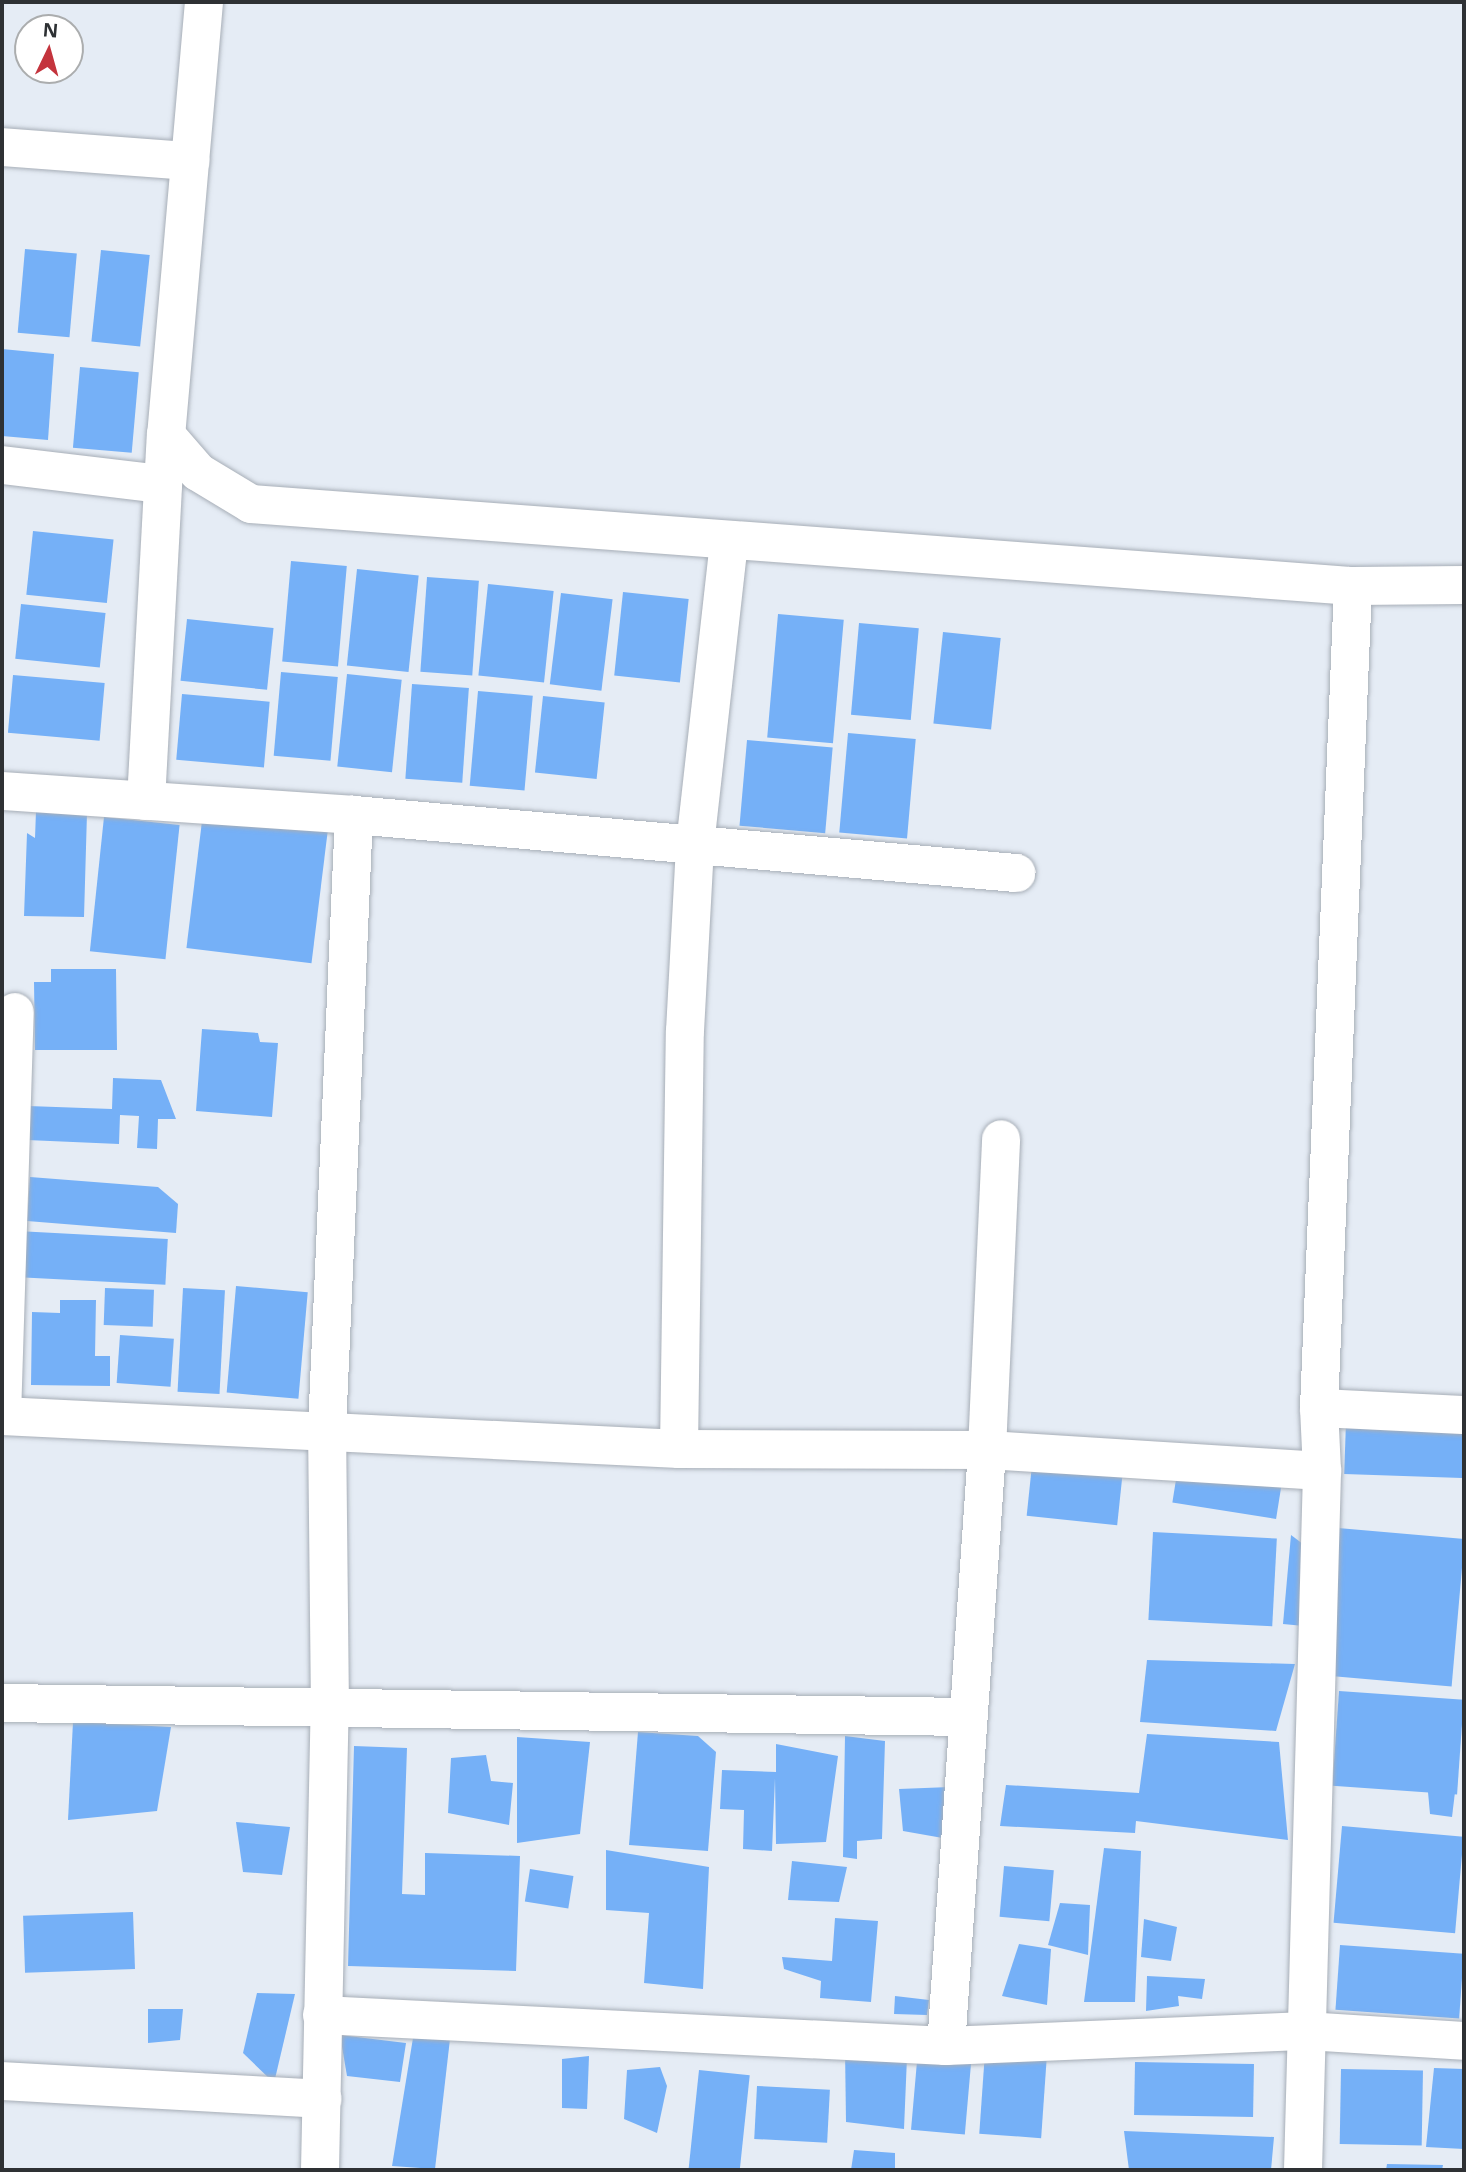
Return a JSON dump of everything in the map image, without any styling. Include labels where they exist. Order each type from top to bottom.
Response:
[{"type":"street","points":[[146,801],[162,484],[204,2]]},
{"type":"street","points":[[2,147],[190,161]]},
{"type":"street","points":[[166,435],[198,472],[251,504],[729,543],[1353,586],[1464,586]]},
{"type":"street","points":[[2,465],[162,484]]},
{"type":"street","points":[[679,1449],[685,1031],[695,845],[729,543]]},
{"type":"street","points":[[1303,2170],[1322,1471],[1319,1408],[1353,586]]},
{"type":"street","points":[[2,791],[354,815],[1016,873]]},
{"type":"street","points":[[320,2170],[330,1710],[327,1429],[354,815]]},
{"type":"street","points":[[15,1012],[2,1416],[327,1429],[679,1449],[987,1450],[1322,1471]]},
{"type":"street","points":[[946,2046],[987,1450],[1001,1139]]},
{"type":"street","points":[[1319,1408],[1464,1415]]},
{"type":"street","points":[[2,1703],[330,1710],[967,1717]]},
{"type":"street","points":[[322,2015],[946,2046],[1307,2031],[1464,2041]]},
{"type":"street","points":[[2,2081],[322,2099]]},
{"type":"building","points":[[25,249],[77,254],[69,337],[18,333]]},
{"type":"building","points":[[101,250],[150,255],[140,347],[91,341]]},
{"type":"building","points":[[2,349],[54,354],[48,440],[2,436]]},
{"type":"building","points":[[80,367],[139,372],[132,453],[73,448]]},
{"type":"building","points":[[33,531],[114,539],[107,603],[26,595]]},
{"type":"building","points":[[291,561],[347,566],[338,666],[282,662]]},
{"type":"building","points":[[357,569],[419,575],[409,672],[347,665]]},
{"type":"building","points":[[427,577],[479,581],[472,675],[420,672]]},
{"type":"building","points":[[488,584],[554,591],[544,682],[478,675]]},
{"type":"building","points":[[623,592],[689,599],[680,682],[614,676]]},
{"type":"building","points":[[561,593],[613,599],[601,691],[550,684]]},
{"type":"building","points":[[21,604],[106,613],[100,668],[15,659]]},
{"type":"building","points":[[778,614],[844,620],[833,743],[767,738]]},
{"type":"building","points":[[187,619],[274,628],[267,690],[181,681]]},
{"type":"building","points":[[859,623],[919,628],[911,720],[851,715]]},
{"type":"building","points":[[943,632],[1001,638],[991,730],[933,723]]},
{"type":"building","points":[[281,672],[338,677],[330,761],[274,756]]},
{"type":"building","points":[[347,674],[402,680],[392,772],[337,766]]},
{"type":"building","points":[[13,675],[105,683],[100,741],[8,733]]},
{"type":"building","points":[[412,684],[469,688],[462,783],[405,779]]},
{"type":"building","points":[[478,691],[533,696],[525,790],[470,786]]},
{"type":"building","points":[[182,694],[270,702],[264,767],[176,760]]},
{"type":"building","points":[[543,696],[605,702],[597,779],[535,773]]},
{"type":"building","points":[[848,733],[916,739],[907,839],[839,833]]},
{"type":"building","points":[[747,740],[833,747],[825,833],[740,826]]},
{"type":"building","points":[[36,811],[87,813],[84,917],[24,916],[27,833],[35,838]]},
{"type":"building","points":[[203,813],[328,828],[311,963],[186,948]]},
{"type":"building","points":[[104,817],[180,825],[165,959],[90,951]]},
{"type":"building","points":[[51,969],[116,969],[117,1050],[35,1050],[34,982],[51,982]]},
{"type":"building","points":[[202,1029],[258,1033],[260,1042],[278,1043],[272,1117],[196,1111]]},
{"type":"building","points":[[113,1078],[161,1080],[176,1119],[158,1119],[157,1149],[137,1148],[139,1116],[120,1115],[119,1144],[27,1140],[28,1106],[112,1109]]},
{"type":"building","points":[[30,1177],[158,1187],[178,1204],[176,1233],[27,1221]]},
{"type":"building","points":[[17,1231],[168,1239],[165,1285],[15,1277]]},
{"type":"building","points":[[236,1286],[308,1292],[298,1399],[227,1393]]},
{"type":"building","points":[[105,1288],[154,1290],[153,1327],[104,1325]]},
{"type":"building","points":[[183,1288],[225,1290],[219,1394],[178,1392]]},
{"type":"building","points":[[60,1300],[96,1300],[95,1356],[110,1356],[110,1386],[31,1385],[32,1312],[60,1313]]},
{"type":"building","points":[[120,1335],[174,1339],[171,1387],[117,1383]]},
{"type":"building","points":[[1346,1422],[1464,1426],[1462,1478],[1344,1474]]},
{"type":"building","points":[[1032,1465],[1123,1475],[1117,1525],[1027,1516]]},
{"type":"building","points":[[1178,1467],[1282,1483],[1276,1519],[1172,1503]]},
{"type":"building","points":[[1338,1528],[1464,1539],[1452,1687],[1325,1675]]},
{"type":"building","points":[[1153,1532],[1277,1538],[1272,1626],[1148,1620]]},
{"type":"building","points":[[1291,1535],[1311,1550],[1304,1626],[1283,1624]]},
{"type":"building","points":[[1147,1660],[1295,1664],[1276,1731],[1140,1722]]},
{"type":"building","points":[[1339,1691],[1464,1700],[1457,1794],[1332,1786]]},
{"type":"building","points":[[73,1722],[171,1727],[157,1811],[68,1820]]},
{"type":"building","points":[[638,1732],[698,1736],[716,1752],[708,1851],[629,1845]]},
{"type":"building","points":[[1147,1734],[1279,1742],[1288,1840],[1136,1821],[1135,1833],[1000,1826],[1006,1785],[1139,1793]]},
{"type":"building","points":[[845,1736],[885,1741],[882,1839],[857,1841],[857,1859],[843,1857]]},
{"type":"building","points":[[517,1737],[590,1742],[580,1834],[517,1843]]},
{"type":"building","points":[[776,1744],[838,1756],[826,1842],[776,1844],[775,1778],[772,1851],[743,1849],[744,1810],[720,1809],[722,1770],[776,1772]]},
{"type":"building","points":[[354,1746],[407,1748],[402,1894],[425,1895],[425,1853],[520,1856],[516,1971],[348,1966]]},
{"type":"building","points":[[486,1755],[491,1781],[513,1783],[509,1825],[448,1813],[451,1758]]},
{"type":"building","points":[[950,1787],[954,1840],[903,1831],[899,1789]]},
{"type":"building","points":[[1428,1792],[1455,1792],[1452,1817],[1430,1814]]},
{"type":"building","points":[[236,1822],[290,1827],[282,1875],[243,1872]]},
{"type":"building","points":[[1342,1826],[1464,1837],[1455,1933],[1334,1923]]},
{"type":"building","points":[[1104,1848],[1141,1851],[1135,2002],[1084,2002]]},
{"type":"building","points":[[606,1850],[709,1867],[703,1989],[644,1983],[649,1913],[606,1910]]},
{"type":"building","points":[[792,1861],[847,1867],[839,1902],[788,1900]]},
{"type":"building","points":[[1004,1866],[1054,1870],[1049,1921],[1000,1917]]},
{"type":"building","points":[[530,1869],[573,1876],[568,1908],[525,1902]]},
{"type":"building","points":[[1060,1903],[1090,1905],[1088,1955],[1048,1945]]},
{"type":"building","points":[[133,1912],[135,1969],[25,1973],[23,1916]]},
{"type":"building","points":[[835,1918],[878,1921],[871,2002],[820,1998],[821,1981],[784,1969],[782,1957],[832,1961]]},
{"type":"building","points":[[1144,1919],[1177,1927],[1171,1961],[1141,1957]]},
{"type":"building","points":[[1019,1944],[1051,1949],[1047,2005],[1002,1996]]},
{"type":"building","points":[[1340,1945],[1464,1954],[1459,2018],[1335,2010]]},
{"type":"building","points":[[1147,1976],[1205,1979],[1202,1999],[1178,1996],[1179,2006],[1146,2011]]},
{"type":"building","points":[[257,1993],[295,1994],[274,2083],[243,2053]]},
{"type":"building","points":[[895,1996],[929,2000],[927,2015],[894,2014]]},
{"type":"building","points":[[148,2009],[183,2009],[180,2040],[148,2043]]},
{"type":"building","points":[[340,2035],[406,2043],[400,2082],[347,2076]]},
{"type":"building","points":[[413,2038],[450,2039],[435,2169],[392,2166]]},
{"type":"building","points":[[845,2048],[907,2057],[904,2129],[846,2122]]},
{"type":"building","points":[[918,2050],[972,2055],[965,2134],[911,2130]]},
{"type":"building","points":[[985,2052],[1047,2056],[1041,2138],[979,2134]]},
{"type":"building","points":[[589,2056],[587,2109],[562,2108],[562,2059]]},
{"type":"building","points":[[1135,2062],[1254,2064],[1253,2117],[1134,2115]]},
{"type":"building","points":[[660,2067],[667,2086],[657,2133],[624,2119],[627,2070]]},
{"type":"building","points":[[1434,2068],[1464,2069],[1464,2149],[1426,2147]]},
{"type":"building","points":[[1341,2069],[1423,2070],[1422,2145],[1340,2144]]},
{"type":"building","points":[[699,2070],[750,2075],[740,2170],[689,2169]]},
{"type":"building","points":[[757,2086],[830,2090],[827,2143],[754,2139]]},
{"type":"building","points":[[1124,2131],[1274,2137],[1271,2170],[1129,2170]]},
{"type":"building","points":[[854,2150],[895,2153],[895,2170],[851,2170]]},
{"type":"building","points":[[1387,2164],[1443,2165],[1442,2170],[1386,2170]]}]
